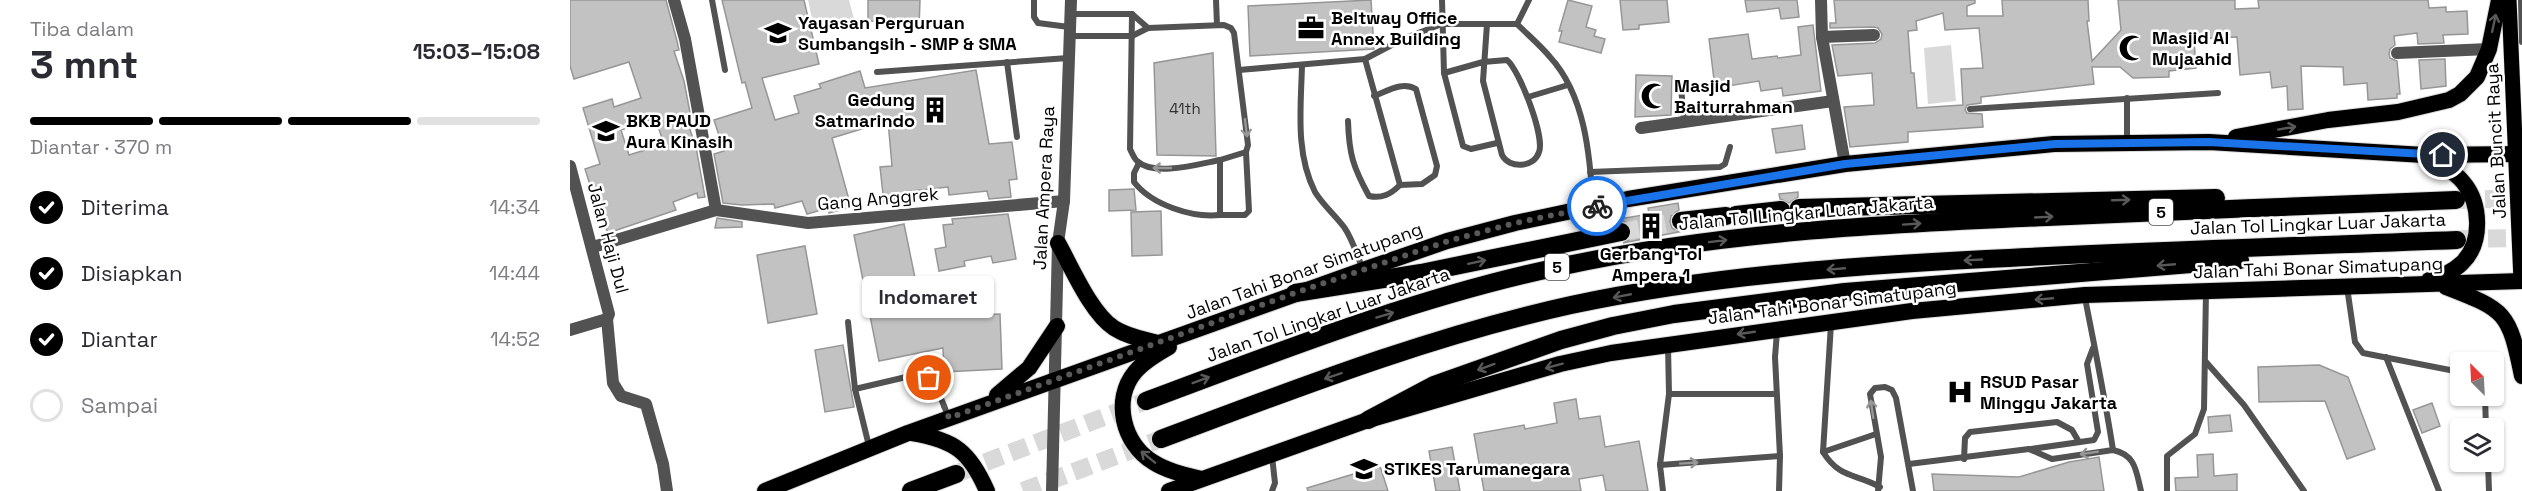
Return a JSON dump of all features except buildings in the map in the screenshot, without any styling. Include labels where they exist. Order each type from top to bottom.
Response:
[{"type":"highway","points":[[2209,142],[2328,120],[2398,112],[2449,100],[2460,94],[2477,77],[2489,49],[2499,0]]},
{"type":"highway","name":"Jalan Tahi Bonar Simatupang","points":[[765,491],[908,433],[1295,293],[1448,241],[1515,223],[1593,207],[1845,164],[2055,144],[2209,142],[2424,155],[2519,154]]},
{"type":"highway","points":[[2415,284],[2445,275],[2463,262],[2474,243],[2478,222],[2474,201],[2463,182],[2446,168],[2424,155]]},
{"type":"highway","points":[[1681,221],[1790,209],[2184,198],[2227,199],[2280,207]]},
{"type":"highway","name":"Jalan Tol Lingkar Luar Jakarta","points":[[1146,400],[1348,327],[1457,292],[1556,267],[1666,247],[1785,232],[1966,220],[2456,200]]},
{"type":"highway","points":[[1295,293],[1421,273],[1621,232]]},
{"type":"highway","name":"Jalan Tol Lingkar Luar Jakarta","points":[[1161,439],[1364,365],[1478,330],[1573,305],[1682,285],[1894,264],[2094,253],[2457,240]]},
{"type":"highway","points":[[1058,243],[1088,297],[1112,327],[1130,337],[1159,343]]},
{"type":"highway","points":[[1368,420],[1434,385],[1560,340],[1613,326],[1674,314],[1835,293],[2310,254],[2370,243]]},
{"type":"highway","name":"Jalan Tahi Bonar Simatupang","points":[[1173,490],[1368,420],[1560,364],[1611,353],[1912,311],[2085,295],[2522,281]]},
{"type":"highway","points":[[2439,284],[2479,300],[2505,318],[2515,343],[2522,376]]},
{"type":"highway","points":[[982,406],[1029,368],[1057,326]]},
{"type":"highway","points":[[1197,330],[1149,359],[1135,372],[1128,383],[1122,402],[1125,426],[1136,447],[1153,462],[1201,479]]},
{"type":"highway","points":[[908,433],[937,437],[960,449],[977,468],[987,491]]},
{"type":"highway","points":[[911,491],[956,474]]},
{"type":"main road","name":"Jalan Buncit Raya","points":[[2509,0],[2519,154],[2522,281]]},
{"type":"street","points":[[674,0],[688,50],[716,210]]},
{"type":"street","name":"Jalan Ampera Raya","points":[[1052,491],[1058,243],[1064,201],[1071,0]]},
{"type":"street","points":[[1821,0],[1822,37],[1845,164]]},
{"type":"street","points":[[1822,37],[1874,35]]},
{"type":"street","points":[[2397,53],[2489,49]]},
{"type":"street","points":[[1641,128],[1833,101]]},
{"type":"street","name":"Jalan Haji Dul","points":[[570,166],[609,314],[607,319],[613,383],[621,396],[646,404],[663,465],[667,491]]},
{"type":"street","name":"Gang Anggrek","points":[[593,247],[716,210],[808,223],[1064,201]]},
{"type":"street","name":"Jalan Haji Dul","points":[[570,330],[607,319]]},
{"type":"lane","points":[[712,0],[725,70]]},
{"type":"lane","points":[[1034,0],[1034,17],[1038,23],[1069,32],[1132,36],[1148,28],[1217,25],[1231,28],[1234,33],[1248,145],[1246,152],[1249,211],[1245,215],[1184,212],[1149,196],[1134,182],[1134,173],[1139,163]]},
{"type":"lane","points":[[1216,0],[1217,25]]},
{"type":"lane","points":[[1442,0],[1444,74],[1463,146],[1471,149],[1497,143]]},
{"type":"lane","points":[[1517,24],[1529,0]]},
{"type":"lane","points":[[2521,0],[2522,42]]},
{"type":"lane","points":[[1070,14],[1132,14],[1148,28]]},
{"type":"lane","points":[[1132,14],[1130,149],[1139,163],[1154,169],[1186,167],[1246,152]]},
{"type":"lane","points":[[1239,70],[1365,59],[1405,38],[1442,24],[1517,24],[1551,58],[1573,93],[1582,123],[1593,207]]},
{"type":"lane","points":[[1444,74],[1483,62],[1507,60],[1518,72],[1528,97],[1540,145],[1539,154],[1523,165],[1512,165],[1505,162],[1497,143],[1483,81],[1483,62],[1487,24]]},
{"type":"lane","points":[[877,72],[1068,58]]},
{"type":"lane","points":[[1365,59],[1400,185]]},
{"type":"lane","points":[[1007,62],[1017,137]]},
{"type":"lane","points":[[1302,65],[1302,154],[1308,174],[1324,205],[1345,229],[1363,270]]},
{"type":"lane","points":[[1528,97],[1568,84]]},
{"type":"lane","points":[[1348,121],[1349,150],[1355,171],[1369,196],[1377,198],[1393,192],[1400,185],[1422,184],[1435,175],[1437,166],[1416,89],[1408,85],[1374,96]]},
{"type":"lane","points":[[1681,87],[1684,122]]},
{"type":"lane","points":[[1970,109],[2218,93]]},
{"type":"lane","points":[[2127,98],[2127,143]]},
{"type":"lane","points":[[1590,172],[1720,167],[1725,164],[1730,147]]},
{"type":"lane","points":[[1220,160],[1220,215]]},
{"type":"lane","points":[[2347,287],[2355,342],[2363,353],[2450,370]]},
{"type":"lane","points":[[2167,491],[2167,456],[2195,434],[2204,409],[2206,290]]},
{"type":"lane","points":[[2085,295],[2113,450]]},
{"type":"lane","points":[[1832,321],[1823,452],[1832,466],[1841,473],[1866,479],[1879,489]]},
{"type":"lane","points":[[848,322],[855,389],[870,448]]},
{"type":"lane","points":[[1778,328],[1775,357],[1780,456],[1779,491]]},
{"type":"lane","points":[[1663,491],[1660,448],[1669,394],[1668,345]]},
{"type":"lane","points":[[1909,464],[1964,459],[2094,440],[2098,432],[2087,364],[2093,348]]},
{"type":"lane","points":[[2386,357],[2439,491]]},
{"type":"lane","points":[[2206,362],[2244,405],[2304,491]]},
{"type":"lane","points":[[855,389],[919,374],[929,378],[937,389],[949,418]]},
{"type":"lane","points":[[1879,489],[1881,457],[1870,394],[1875,388],[1885,387],[1892,390],[1896,398],[1913,491]]},
{"type":"lane","points":[[1669,394],[1776,394]]},
{"type":"lane","points":[[1964,459],[1965,438],[1970,432],[2057,423],[2072,430],[2079,442]]},
{"type":"lane","points":[[1823,452],[1876,434]]},
{"type":"lane","points":[[2029,449],[2052,459],[2113,450],[2123,452],[2134,463],[2141,491]]},
{"type":"lane","points":[[1272,454],[1275,483],[1272,491]]},
{"type":"lane","points":[[1660,465],[1780,456]]},
{"type":"lane","points":[[2488,472],[2489,491]]},
{"type":"shaded area","points":[[808,0],[849,0],[854,19],[814,28]]},
{"type":"shaded area","points":[[1951,45],[1956,101],[1928,104],[1924,48]]},
{"type":"tunnel","points":[[2458,200],[2522,198]]},
{"type":"tunnel","points":[[1621,232],[1681,221]]},
{"type":"tunnel","points":[[2461,239],[2522,238]]},
{"type":"tunnel","points":[[960,472],[1146,401]]},
{"type":"tunnel","points":[[1023,491],[1161,439]]},
{"type":"way so far","points":[[929,378],[937,389],[949,418],[1295,293],[1448,241],[1515,223],[1597,206]]},
{"type":"place","name":"Beltway Office Annex Building","points":[[1311,28]]},
{"type":"place","name":"Yayasan Perguruan Sumbangsih - SMP & SMA","points":[[778,33]]},
{"type":"place","name":"Masjid Al Mujaahid","points":[[2132,48]]},
{"type":"place","name":"Masjid Baiturrahman","points":[[1654,96]]},
{"type":"place","name":"Gedung Satmarindo","points":[[935,110]]},
{"type":"place","name":"BKB PAUD Aura Kinasih","points":[[606,131]]},
{"type":"place","name":"Gerbang Tol Ampera 1","points":[[1651,226]]},
{"type":"place","name":"Indomaret","points":[[929,378]]},
{"type":"place","name":"RSUD Pasar Minggu Jakarta","points":[[1960,392]]},
{"type":"place","name":"STIKES Tarumanegara","points":[[1364,469]]},
{"type":"route","points":[[1597,206],[1845,164],[2055,144],[2209,142],[2443,155]]}]
